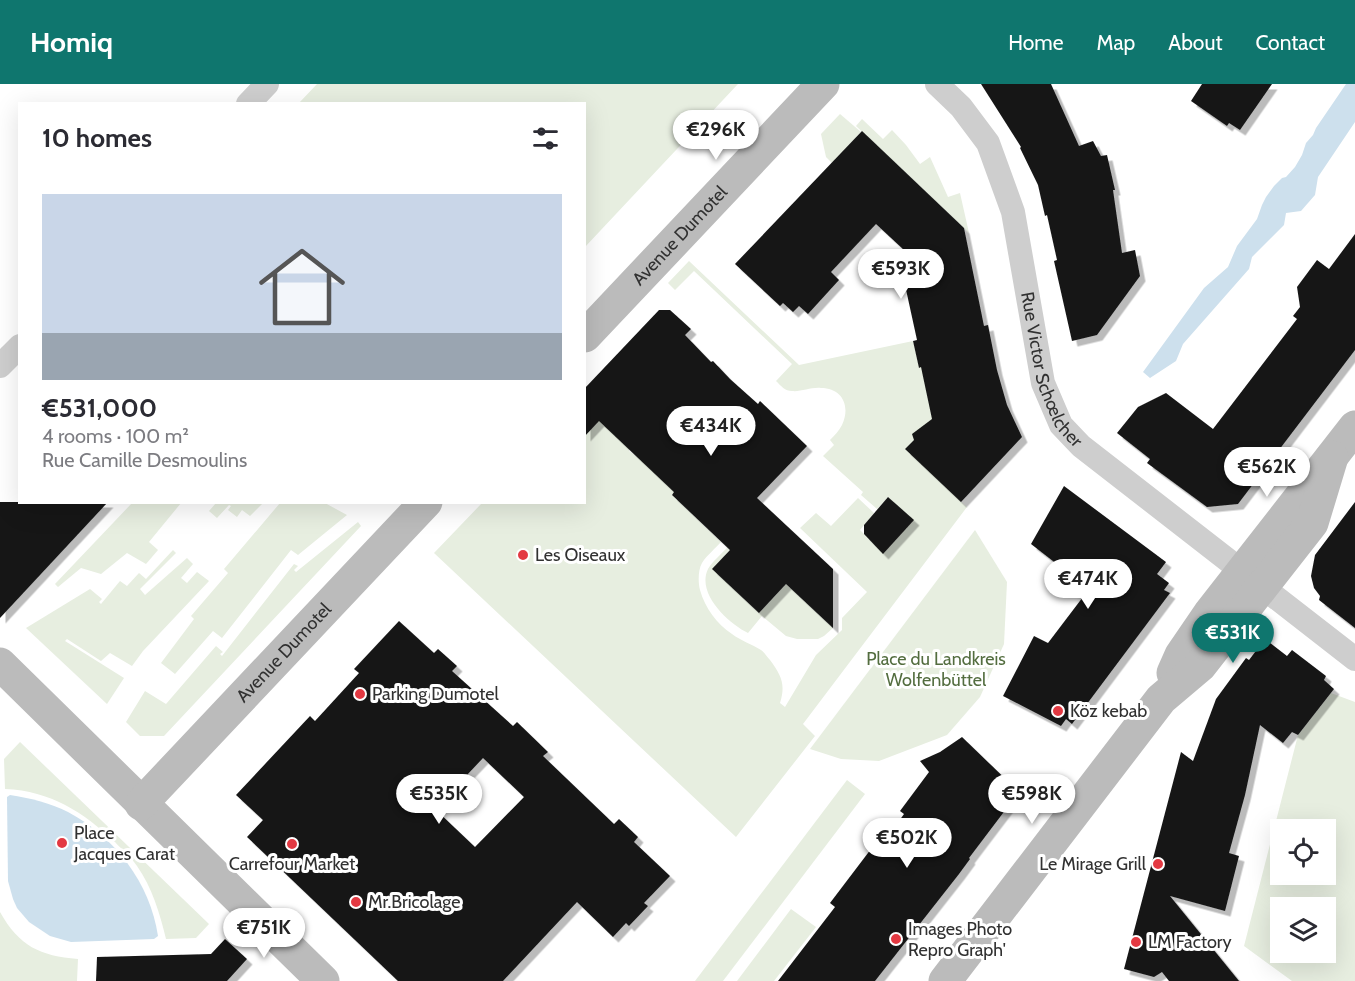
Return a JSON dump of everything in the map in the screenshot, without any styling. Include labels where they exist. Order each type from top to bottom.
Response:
[{"type":"main road","name":"Avenue Dumotel","points":[[586,335],[823,84]]},
{"type":"main road","points":[[945,981],[1161,699],[1200,666],[1252,580],[1332,457],[1355,427]]},
{"type":"main road","name":"Avenue Dumotel","points":[[141,804],[424,504]]},
{"type":"main road","points":[[0,664],[323,981]]},
{"type":"street","points":[[250,102],[267,84]]},
{"type":"street","name":"Rue Victor Schœlcher","points":[[937,84],[961,107],[988,143],[1013,212],[1043,383],[1061,425],[1081,446],[1355,659]]},
{"type":"street","points":[[0,366],[18,348]]},
{"type":"green space","points":[[317,84],[738,84],[586,246],[586,102],[300,102]]},
{"type":"green space","points":[[840,114],[861,132],[832,163],[826,157],[821,134]]},
{"type":"green space","points":[[862,119],[883,139],[892,130],[920,164],[930,157],[948,197],[960,193],[969,233],[856,126]]},
{"type":"green space","points":[[689,261],[799,365],[913,341],[919,367],[921,367],[940,413],[906,449],[967,507],[803,724],[815,736],[736,837],[434,553],[481,504],[586,504],[586,435],[601,418],[614,434],[630,446],[629,451],[637,457],[641,456],[676,490],[672,495],[721,542],[706,557],[701,566],[699,580],[702,597],[712,615],[721,625],[735,636],[761,650],[770,660],[781,680],[783,690],[780,703],[785,707],[816,655],[842,630],[842,618],[867,592],[800,528],[816,513],[831,526],[858,498],[874,513],[860,530],[883,553],[913,520],[888,497],[877,509],[861,495],[863,492],[823,456],[834,445],[830,440],[845,418],[845,405],[839,395],[834,391],[821,388],[795,391],[785,389],[776,381],[792,364],[694,271],[675,290],[668,283]]},
{"type":"green space","points":[[131,504],[180,504],[149,542],[158,550],[146,564],[127,553],[101,574],[81,568],[58,587],[55,584]]},
{"type":"green space","points":[[215,504],[262,504],[250,516],[242,510],[237,517],[228,510],[231,506],[229,505],[217,518],[209,511]]},
{"type":"green space","points":[[279,504],[327,504],[347,515],[298,555],[291,550],[222,638],[213,631],[175,674],[161,663],[194,619],[191,616],[228,573],[224,569]]},
{"type":"green space","points":[[358,522],[361,526],[164,736],[140,736],[126,722],[145,691],[166,704],[216,646],[223,652],[220,654],[222,656],[294,564],[298,566],[294,570],[296,572]]},
{"type":"green space","name":"Place du Landkreis Wolfenbüttel","points":[[975,530],[1007,582],[1004,644],[980,697],[947,735],[879,761],[841,759],[810,749]]},
{"type":"green space","points":[[727,548],[730,550],[713,569],[759,613],[786,584],[833,628],[818,639],[797,639],[786,636],[762,616],[748,633],[732,623],[710,598],[705,579],[710,566]]},
{"type":"green space","points":[[173,550],[176,553],[140,589],[145,595],[187,558],[193,564],[181,578],[187,583],[197,572],[209,581],[143,651],[132,666],[110,653],[101,661],[67,639],[65,641],[124,678],[107,704],[26,628],[90,589],[102,599],[99,602],[101,604],[120,581],[127,586],[139,573],[146,579]]},
{"type":"green space","points":[[1331,693],[1355,702],[1355,981],[1292,981],[1244,946],[1270,844],[1270,885],[1336,885],[1336,819],[1277,819],[1298,735]]},
{"type":"green space","points":[[20,742],[209,924],[196,938],[166,939],[155,901],[142,874],[115,842],[91,821],[52,799],[5,789],[4,759]]},
{"type":"green space","points":[[847,780],[865,794],[723,981],[695,981]]},
{"type":"green space","points":[[791,909],[816,927],[774,981],[737,981]]},
{"type":"green space","points":[[0,912],[15,933],[32,947],[52,955],[78,959],[77,981],[0,981]]},
{"type":"water","points":[[1346,84],[1355,84],[1355,122],[1318,177],[1315,195],[1301,211],[1286,213],[1284,225],[1252,257],[1249,269],[1183,344],[1176,361],[1150,378],[1143,372],[1204,288],[1228,267],[1237,246],[1257,219],[1266,197],[1274,186],[1295,167],[1306,143]]},
{"type":"water","points":[[10,795],[40,801],[68,812],[101,834],[128,864],[138,880],[154,916],[158,936],[154,939],[71,942],[50,936],[29,922],[17,908],[8,881],[7,797]]},
{"type":"building","points":[[981,84],[1051,84],[1079,146],[1093,141],[1101,156],[1107,155],[1115,190],[1113,190],[1122,253],[1135,250],[1140,276],[1097,335],[1072,341],[1054,261],[1057,260],[1038,185],[1021,147]]},
{"type":"building","points":[[1202,84],[1272,84],[1240,130],[1229,123],[1227,126],[1191,101]]},
{"type":"building","points":[[862,131],[964,228],[984,326],[988,325],[1007,405],[1022,437],[961,502],[905,449],[914,440],[912,434],[932,419],[913,341],[917,340],[905,285],[910,284],[904,250],[876,224],[831,272],[839,280],[808,314],[799,306],[793,312],[783,303],[780,306],[735,264]]},
{"type":"building","points":[[1355,234],[1355,350],[1238,504],[1207,507],[1147,463],[1150,459],[1117,433],[1138,407],[1166,393],[1213,429],[1297,319],[1293,316],[1300,307],[1297,287],[1317,260],[1329,269]]},
{"type":"building","points":[[659,310],[670,310],[691,329],[685,335],[711,362],[713,361],[758,404],[760,401],[807,446],[757,498],[833,569],[833,628],[786,584],[759,613],[712,569],[730,550],[672,495],[674,492],[599,421],[586,435],[586,387]]},
{"type":"building","points":[[1064,486],[1166,562],[1157,574],[1169,583],[1164,590],[1170,593],[1072,724],[1066,719],[1061,726],[1003,696],[1034,636],[1048,643],[1089,589],[1031,544]]},
{"type":"building","points":[[888,497],[914,520],[883,554],[864,534],[864,525]]},
{"type":"building","points":[[0,502],[106,504],[0,618]]},
{"type":"building","points":[[1355,502],[1355,628],[1319,600],[1320,596],[1314,588],[1311,576],[1315,555]]},
{"type":"building","points":[[399,621],[434,653],[438,649],[457,666],[452,671],[513,726],[517,722],[548,752],[543,756],[614,824],[619,819],[638,837],[634,842],[670,876],[644,903],[648,906],[629,926],[626,923],[613,937],[577,902],[503,981],[398,981],[247,837],[263,820],[236,795],[310,716],[315,721],[359,673],[354,669]],"holes":[[[483,758],[524,797],[475,847],[435,809]]]},
{"type":"building","points":[[1265,639],[1287,656],[1292,650],[1326,676],[1324,680],[1334,689],[1298,735],[1292,732],[1283,743],[1260,725],[1245,795],[1229,853],[1239,856],[1225,911],[1170,896],[1239,981],[1169,981],[1162,972],[1154,977],[1124,969],[1181,752],[1193,761],[1216,699],[1246,658],[1249,660]]},
{"type":"building","points":[[962,737],[1019,792],[959,874],[875,981],[778,981],[835,907],[830,903],[871,849],[876,853],[904,814],[900,811],[929,772],[920,761],[940,752]]},
{"type":"building","points":[[225,939],[247,959],[227,981],[96,981],[97,957],[211,954]]},
{"type":"place","name":"Les Oiseaux","points":[[523,555]]},
{"type":"place","name":"Parking Dumotel","points":[[360,694]]},
{"type":"place","name":"Köz kebab","points":[[1058,711]]},
{"type":"place","name":"Place Jacques Carat","points":[[62,843]]},
{"type":"place","name":"Carrefour Market","points":[[292,844]]},
{"type":"place","name":"Le Mirage Grill","points":[[1158,864]]},
{"type":"place","name":"Mr.Bricolage","points":[[356,902]]},
{"type":"place","name":"Images Photo Repro Graph'","points":[[896,939]]},
{"type":"place","name":"LM Factory","points":[[1136,942]]}]
